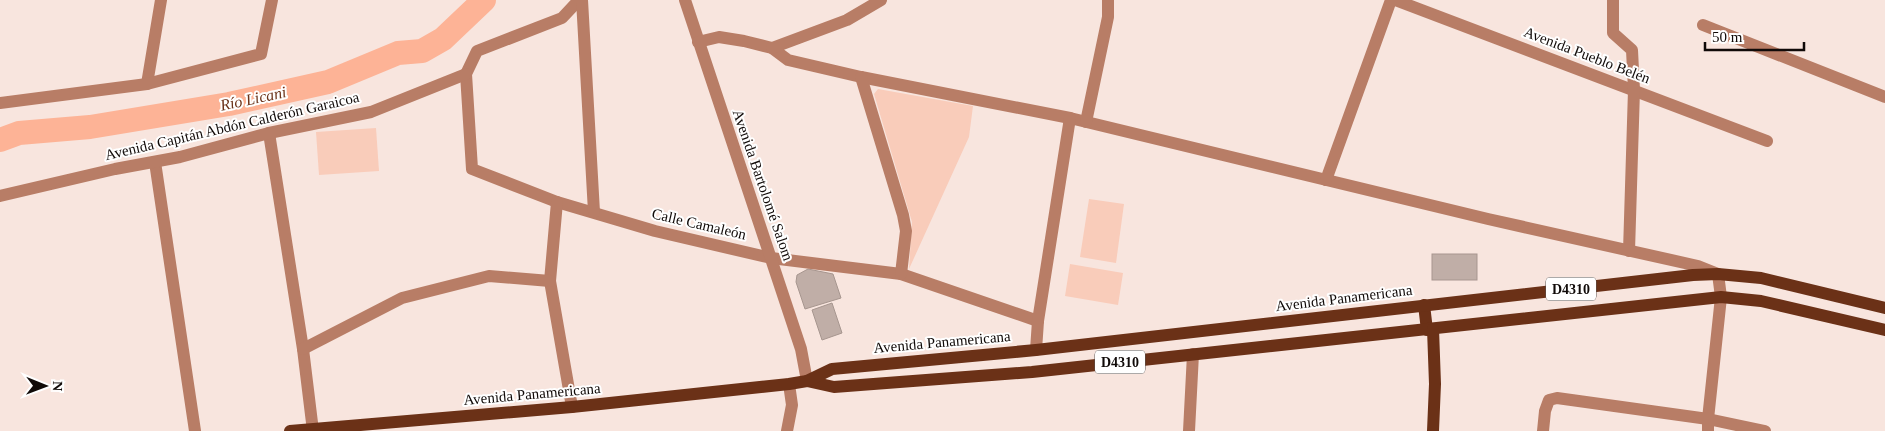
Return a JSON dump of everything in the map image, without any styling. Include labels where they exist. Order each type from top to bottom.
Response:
[{"type":"main road","name":"Avenida Panamericana","points":[[290,431],[572,408],[789,384],[807,381],[832,369],[1036,350],[1693,275],[1718,274],[1761,278],[1885,308]]},
{"type":"main road","name":"Avenida Panamericana","points":[[807,381],[834,387],[1032,372],[1721,297],[1761,301],[1885,330]]},
{"type":"main road","points":[[1424,305],[1430,330],[1435,384],[1433,431]]},
{"type":"street","points":[[147,84],[161,0]]},
{"type":"street","points":[[0,103],[147,84],[261,54],[272,0]]},
{"type":"street","points":[[466,74],[477,51],[562,18],[580,0]]},
{"type":"street","points":[[580,0],[594,212]]},
{"type":"street","name":"Avenida Bartolomé Salom","points":[[685,0],[802,349],[807,381]]},
{"type":"street","points":[[772,48],[846,20],[881,0]]},
{"type":"street","points":[[1086,122],[1108,16],[1108,0]]},
{"type":"street","points":[[1326,180],[1391,0]]},
{"type":"street","name":"Avenida Pueblo Belén","points":[[1395,0],[1767,141]]},
{"type":"street","points":[[1613,0],[1613,33],[1632,50],[1634,90],[1629,251]]},
{"type":"street","points":[[1703,25],[1885,97]]},
{"type":"street","points":[[698,42],[719,37],[772,48],[788,60],[861,77],[1070,118],[1326,180],[1698,266],[1718,274],[1721,297],[1708,425]]},
{"type":"street","name":"Avenida Capitán Abdón Calderón Garaicoa","points":[[0,196],[115,169],[180,157],[269,133],[371,112],[466,74]]},
{"type":"street","name":"Calle Camaleón","points":[[466,74],[472,169],[557,202],[655,231],[770,258],[901,274],[1038,321]]},
{"type":"street","points":[[861,77],[903,215],[906,231],[901,274]]},
{"type":"street","points":[[1036,350],[1038,321],[1070,118]]},
{"type":"street","points":[[269,133],[303,348],[312,430]]},
{"type":"street","points":[[155,162],[195,431]]},
{"type":"street","points":[[557,202],[550,281],[572,408]]},
{"type":"street","points":[[303,348],[402,298],[489,276],[550,281]]},
{"type":"street","points":[[1189,431],[1193,354]]},
{"type":"street","points":[[787,431],[792,405],[789,384]]},
{"type":"street","points":[[1543,431],[1544,411],[1549,400],[1556,398],[1708,425],[1765,431]]},
{"type":"shaded area","points":[[878,89],[973,106],[969,137],[909,269],[912,222],[874,94]]},
{"type":"shaded area","points":[[376,128],[379,171],[319,175],[316,132]]},
{"type":"shaded area","points":[[1089,199],[1124,204],[1116,263],[1080,257]]},
{"type":"shaded area","points":[[1070,264],[1123,273],[1118,305],[1065,296]]},
{"type":"building","points":[[1432,254],[1477,254],[1477,280],[1432,280]]},
{"type":"building","points":[[808,269],[833,274],[841,298],[805,309],[796,282],[797,275]]},
{"type":"building","points":[[832,303],[842,333],[822,340],[812,310]]},
{"type":"waterway","name":"Río Licani","points":[[0,140],[19,133],[90,127],[229,104],[328,82],[398,53],[422,51],[443,39],[484,0]]}]
